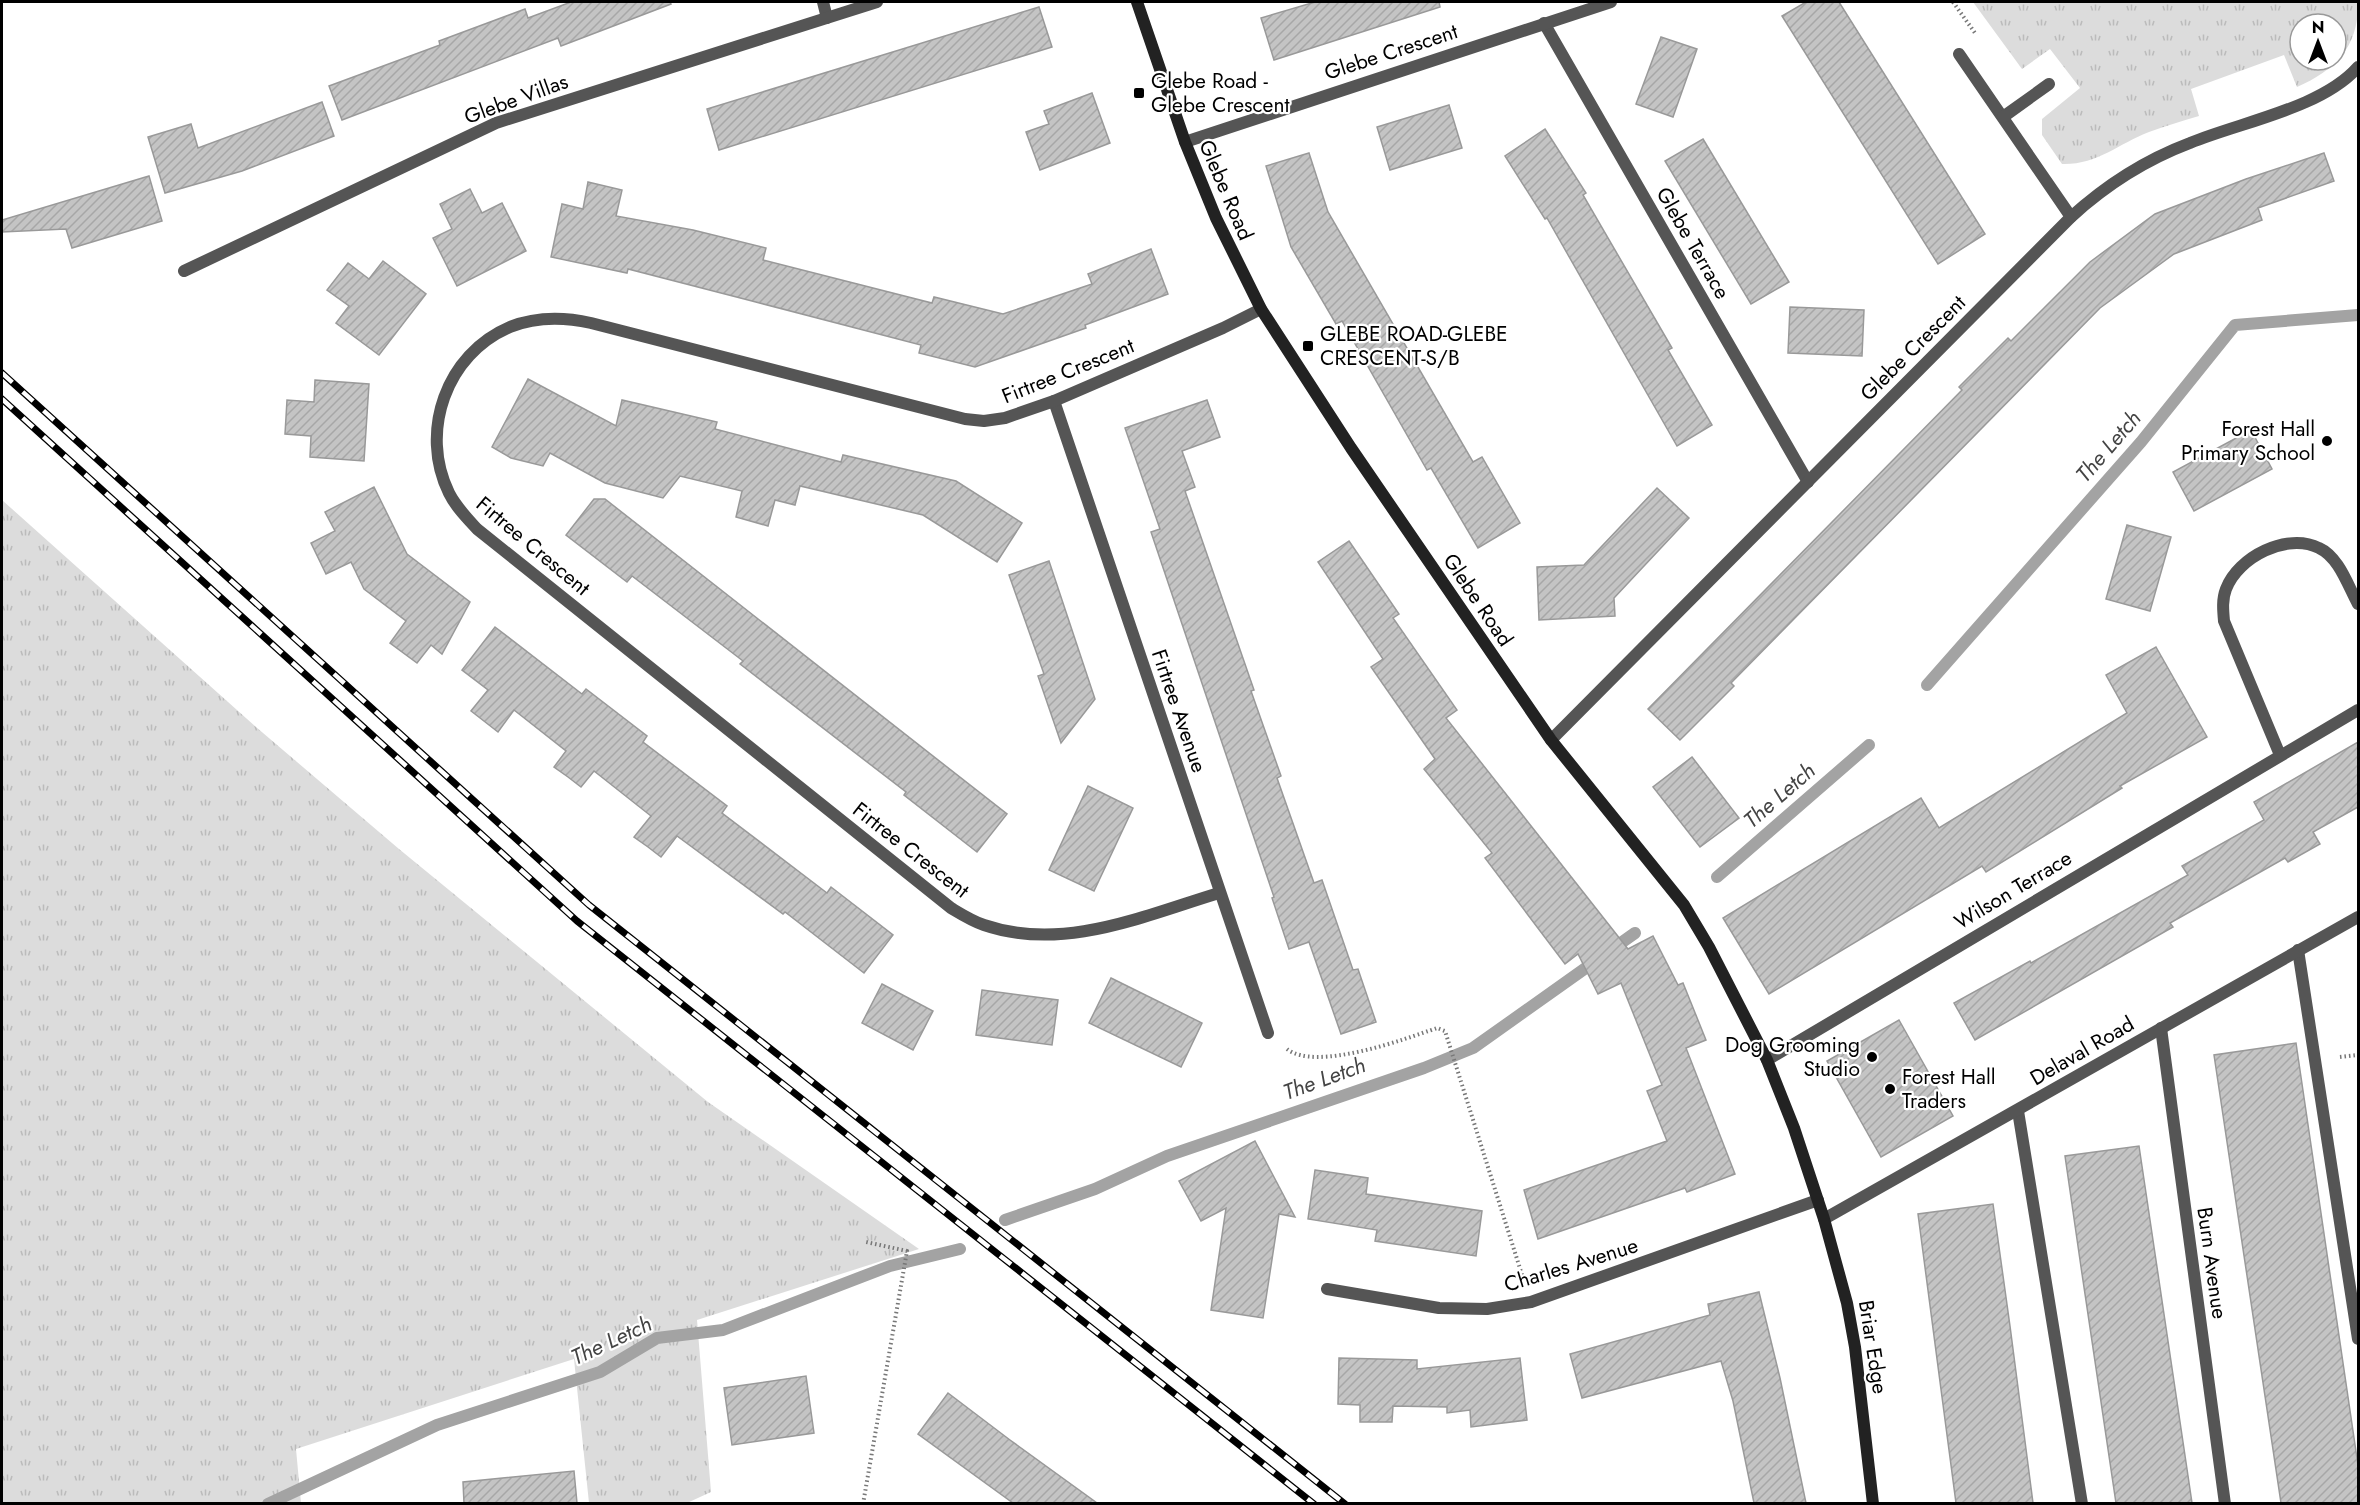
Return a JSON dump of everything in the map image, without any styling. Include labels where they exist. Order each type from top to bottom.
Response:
[{"type":"street","points":[[823,2],[827,18]]},
{"type":"street","name":"Glebe Villas","points":[[184,271],[496,123],[877,2]]},
{"type":"street","name":"Glebe Road","points":[[1137,2],[1185,142],[1216,219],[1261,309],[1358,458],[1551,740],[1684,905],[1709,947],[1767,1060],[1794,1128],[1818,1200]]},
{"type":"street","name":"Glebe Crescent","points":[[1185,142],[1611,2]]},
{"type":"street","name":"Glebe Terrace","points":[[1544,23],[1808,482]]},
{"type":"street","points":[[1959,54],[2070,217]]},
{"type":"street","name":"Glebe Crescent","points":[[1551,740],[2070,217],[2097,194],[2145,163],[2227,129],[2305,103],[2348,79],[2358,67]]},
{"type":"street","points":[[2002,117],[2049,84]]},
{"type":"street","name":"Firtree Crescent","points":[[1219,892],[1092,931],[1061,935],[1014,933],[982,924],[951,908],[477,529],[459,509],[449,493],[440,468],[436,438],[440,407],[450,382],[467,358],[485,342],[510,327],[543,319],[572,319],[591,323],[965,419],[984,421],[1005,418],[1054,401],[1261,309]]},
{"type":"street","name":"Firtree Avenue","points":[[1054,401],[1268,1033]]},
{"type":"street","points":[[2280,754],[2224,621],[2224,597],[2232,575],[2246,562],[2271,549],[2287,543],[2304,543],[2320,548],[2332,558],[2358,604]]},
{"type":"street","name":"Wilson Terrace","points":[[1767,1060],[2280,754],[2358,710]]},
{"type":"street","name":"Delaval Road","points":[[1824,1219],[2358,917]]},
{"type":"street","points":[[2298,950],[2358,1339]]},
{"type":"street","name":"Burn Avenue","points":[[2162,1028],[2224,1503]]},
{"type":"street","points":[[2018,1111],[2082,1503]]},
{"type":"street","name":"Briar Edge","points":[[1818,1200],[1847,1303],[1855,1347],[1874,1503]]},
{"type":"street","name":"Charles Avenue","points":[[1327,1289],[1439,1308],[1487,1309],[1531,1302],[1818,1200]]},
{"type":"path","points":[[1268,1033],[1290,1052],[1311,1057],[1372,1050],[1437,1028],[1445,1030],[1531,1302]]},
{"type":"path","points":[[863,1503],[907,1251],[866,1242]]},
{"type":"green space","points":[[1973,2],[2358,2],[2357,18],[2348,46],[2348,12],[2288,12],[2288,65],[2284,55],[2191,89],[2199,116],[2149,132],[2107,153],[2075,163],[2062,164],[2042,135],[2042,119],[2080,88],[2050,49],[2022,69]]},
{"type":"green space","points":[[2291,72],[2324,72],[2311,80],[2297,87]]},
{"type":"green space","points":[[2,500],[256,727],[399,849],[708,1102],[919,1249],[697,1320],[711,1492],[687,1503],[589,1503],[574,1359],[296,1449],[301,1503],[2,1503]]},
{"type":"building","points":[[571,2],[670,2],[671,4],[561,46],[558,38],[342,120],[329,86],[440,45],[439,41],[525,9],[528,18]]},
{"type":"building","points":[[1315,2],[1439,2],[1440,7],[1274,60],[1261,18]]},
{"type":"building","points":[[1806,2],[1839,2],[1985,234],[1938,264],[1782,16]]},
{"type":"building","points":[[1039,7],[1052,47],[719,150],[707,109]]},
{"type":"building","points":[[1661,37],[1697,49],[1673,117],[1636,104]]},
{"type":"building","points":[[1092,93],[1110,143],[1040,170],[1026,132],[1049,124],[1044,111]]},
{"type":"building","points":[[322,102],[334,136],[242,171],[165,193],[148,137],[191,124],[198,148]]},
{"type":"building","points":[[1449,105],[1462,148],[1390,170],[1377,127]]},
{"type":"building","points":[[1545,129],[1586,193],[1583,195],[1672,348],[1668,350],[1712,425],[1677,446],[1547,218],[1545,219],[1505,156]]},
{"type":"building","points":[[1703,139],[1789,282],[1751,304],[1665,161]]},
{"type":"building","points":[[1309,153],[1328,212],[1473,462],[1482,457],[1520,523],[1478,548],[1431,468],[1427,470],[1342,321],[1336,324],[1291,247],[1266,166]]},
{"type":"building","points":[[2324,153],[2334,181],[2258,208],[2262,220],[2174,254],[2100,308],[1731,683],[1734,686],[1680,740],[1648,709],[1962,390],[1959,387],[2008,338],[2011,341],[2090,262],[2155,214],[2246,179]]},
{"type":"building","points":[[149,176],[162,221],[72,248],[66,229],[2,232],[2,220]]},
{"type":"building","points":[[588,182],[622,190],[616,216],[693,230],[766,248],[763,260],[932,303],[934,297],[1003,314],[1092,284],[1088,274],[1151,249],[1168,294],[1085,325],[1086,328],[975,367],[919,353],[921,345],[752,301],[628,269],[627,273],[551,257],[562,204],[583,209]]},
{"type":"building","points":[[470,189],[482,213],[502,203],[526,251],[457,286],[433,238],[452,229],[440,204]]},
{"type":"building","points":[[383,261],[426,294],[379,355],[336,323],[349,306],[327,290],[348,263],[369,279]]},
{"type":"building","points":[[1790,307],[1864,310],[1862,356],[1788,353]]},
{"type":"building","points":[[528,379],[616,426],[622,400],[717,422],[715,429],[841,462],[843,455],[956,481],[1022,523],[997,562],[923,515],[800,486],[795,505],[775,500],[768,526],[736,517],[742,491],[680,476],[663,498],[605,483],[550,453],[543,466],[511,458],[492,447]]},
{"type":"building","points":[[315,380],[369,384],[364,461],[310,457],[311,436],[285,434],[287,400],[314,402]]},
{"type":"building","points":[[1207,400],[1220,437],[1182,451],[1195,487],[1185,491],[1254,690],[1251,691],[1281,776],[1277,778],[1314,883],[1322,880],[1353,970],[1358,969],[1376,1022],[1341,1034],[1309,942],[1289,949],[1272,898],[1274,897],[1151,532],[1160,529],[1125,428]]},
{"type":"building","points":[[2251,430],[2272,469],[2194,511],[2173,472]]},
{"type":"building","points":[[374,487],[407,554],[470,602],[442,654],[431,645],[417,663],[390,643],[406,621],[364,589],[351,562],[326,574],[311,543],[335,531],[325,512]]},
{"type":"building","points":[[1657,488],[1689,518],[1614,598],[1615,616],[1539,620],[1537,567],[1584,565]]},
{"type":"building","points":[[594,499],[605,499],[1007,814],[977,852],[904,795],[906,792],[740,664],[743,661],[632,576],[627,582],[566,535]]},
{"type":"building","points":[[2127,525],[2171,537],[2150,611],[2106,599]]},
{"type":"building","points":[[1349,541],[1399,614],[1393,618],[1457,710],[1446,718],[1628,949],[1653,936],[1678,985],[1683,983],[1706,1040],[1686,1048],[1735,1174],[1687,1192],[1685,1188],[1538,1239],[1524,1190],[1667,1141],[1647,1091],[1662,1085],[1621,983],[1598,994],[1578,954],[1565,964],[1485,858],[1492,853],[1424,769],[1435,759],[1371,667],[1383,659],[1318,562]]},
{"type":"building","points":[[1049,561],[1095,699],[1061,743],[1038,676],[1044,674],[1009,575]]},
{"type":"building","points":[[495,627],[582,694],[586,689],[647,736],[643,742],[727,806],[722,813],[827,893],[831,887],[893,935],[864,973],[785,912],[783,914],[677,836],[661,857],[634,837],[651,816],[594,771],[581,787],[554,767],[566,751],[514,710],[498,732],[471,711],[488,690],[462,670]]},
{"type":"building","points":[[2156,647],[2207,737],[2120,786],[2122,788],[1986,872],[1982,866],[1769,994],[1723,918],[1921,798],[1939,828],[2127,713],[2106,675]]},
{"type":"building","points":[[2358,742],[2358,807],[2313,832],[2320,844],[2288,862],[2285,858],[2170,923],[2173,927],[1975,1040],[1954,1003],[2030,961],[2031,963],[2188,875],[2182,866],[2264,820],[2254,802]]},
{"type":"building","points":[[1692,757],[1739,818],[1700,847],[1653,787]]},
{"type":"building","points":[[1088,786],[1133,808],[1094,891],[1049,870]]},
{"type":"building","points":[[1111,978],[1202,1023],[1181,1067],[1089,1023]]},
{"type":"building","points":[[882,984],[933,1011],[913,1050],[862,1023]]},
{"type":"building","points":[[982,990],[1058,1000],[1052,1045],[976,1035]]},
{"type":"building","points":[[1899,1020],[1953,1116],[1881,1157],[1827,1061]]},
{"type":"building","points":[[2296,1043],[2358,1465],[2358,1503],[2281,1503],[2214,1055]]},
{"type":"building","points":[[1255,1141],[1295,1217],[1279,1214],[1263,1318],[1211,1310],[1226,1208],[1201,1221],[1179,1181]]},
{"type":"building","points":[[2139,1146],[2192,1503],[2116,1503],[2065,1156]]},
{"type":"building","points":[[1315,1170],[1368,1178],[1366,1194],[1482,1211],[1476,1256],[1375,1241],[1377,1230],[1308,1219]]},
{"type":"building","points":[[1993,1204],[2033,1503],[1956,1503],[1918,1214]]},
{"type":"building","points":[[1759,1292],[1806,1503],[1754,1503],[1733,1401],[1721,1361],[1582,1398],[1570,1354],[1710,1315],[1708,1304]]},
{"type":"building","points":[[1339,1358],[1417,1360],[1417,1369],[1520,1358],[1527,1420],[1471,1427],[1470,1410],[1447,1413],[1447,1407],[1393,1406],[1392,1422],[1360,1422],[1360,1405],[1338,1404]]},
{"type":"building","points":[[806,1376],[814,1433],[732,1445],[724,1388]]},
{"type":"building","points":[[948,1393],[1097,1503],[1013,1503],[918,1434]]},
{"type":"building","points":[[574,1471],[577,1503],[464,1503],[463,1482]]},
{"type":"waterway","name":"The Letch","points":[[1927,685],[2141,442],[2235,325],[2358,315]]},
{"type":"waterway","name":"The Letch","points":[[1717,877],[1869,745]]},
{"type":"waterway","name":"The Letch","points":[[1005,1220],[1095,1189],[1167,1156],[1424,1068],[1473,1048],[1635,933]]},
{"type":"waterway","name":"The Letch","points":[[268,1504],[437,1425],[600,1372],[657,1338],[723,1330],[890,1266],[960,1249]]},
{"type":"railway","points":[[2,373],[589,905],[1345,1504]]},
{"type":"railway","points":[[2,399],[577,921],[1314,1504]]},
{"type":"place","name":"Glebe Road - Glebe Crescent","points":[[1139,93]]},
{"type":"place","name":"GLEBE ROAD-GLEBE CRESCENT-S/B","points":[[1308,346]]},
{"type":"place","name":"Forest Hall Primary School","points":[[2327,441]]},
{"type":"place","name":"Dog Grooming Studio","points":[[1872,1057]]},
{"type":"place","name":"Forest Hall Traders","points":[[1890,1089]]}]
